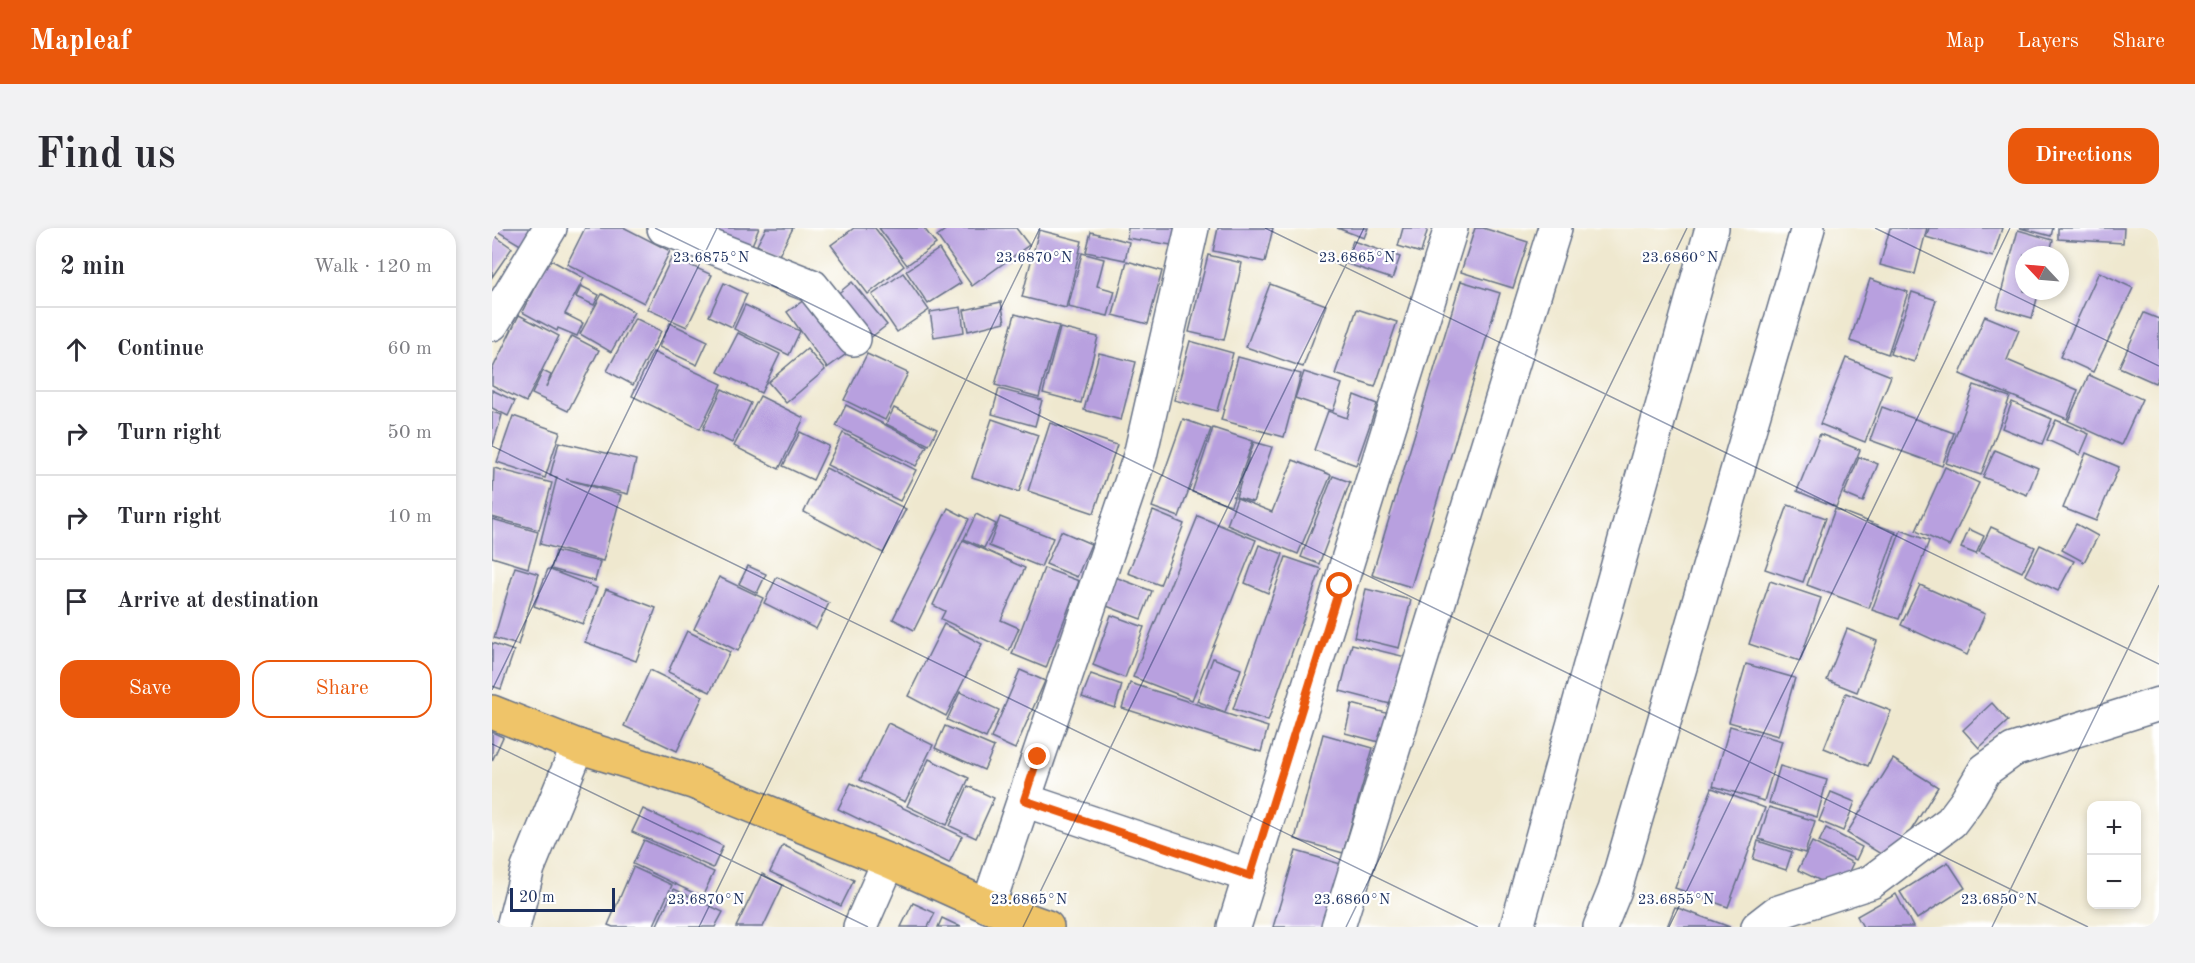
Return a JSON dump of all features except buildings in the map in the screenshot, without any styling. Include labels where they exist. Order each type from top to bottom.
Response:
[{"type":"main road","points":[[492,712],[578,746],[693,782],[889,861],[988,906],[1047,927]]},
{"type":"street","points":[[492,324],[550,228]]},
{"type":"street","points":[[664,228],[812,286],[854,339]]},
{"type":"street","points":[[988,906],[1140,456],[1192,228]]},
{"type":"street","points":[[1234,927],[1451,228]]},
{"type":"street","points":[[1338,927],[1554,228]]},
{"type":"street","points":[[1516,927],[1713,228]]},
{"type":"street","points":[[1600,927],[1615,890],[1808,228]]},
{"type":"street","points":[[1758,927],[1776,913],[1871,882],[1951,822],[1985,770],[2013,750],[2159,704]]},
{"type":"street","points":[[513,927],[528,868],[578,746]]},
{"type":"street","points":[[1024,800],[1250,876]]},
{"type":"street","points":[[860,927],[889,861]]},
{"type":"route","points":[[1038,757],[1024,800],[1250,876],[1340,586]]}]
